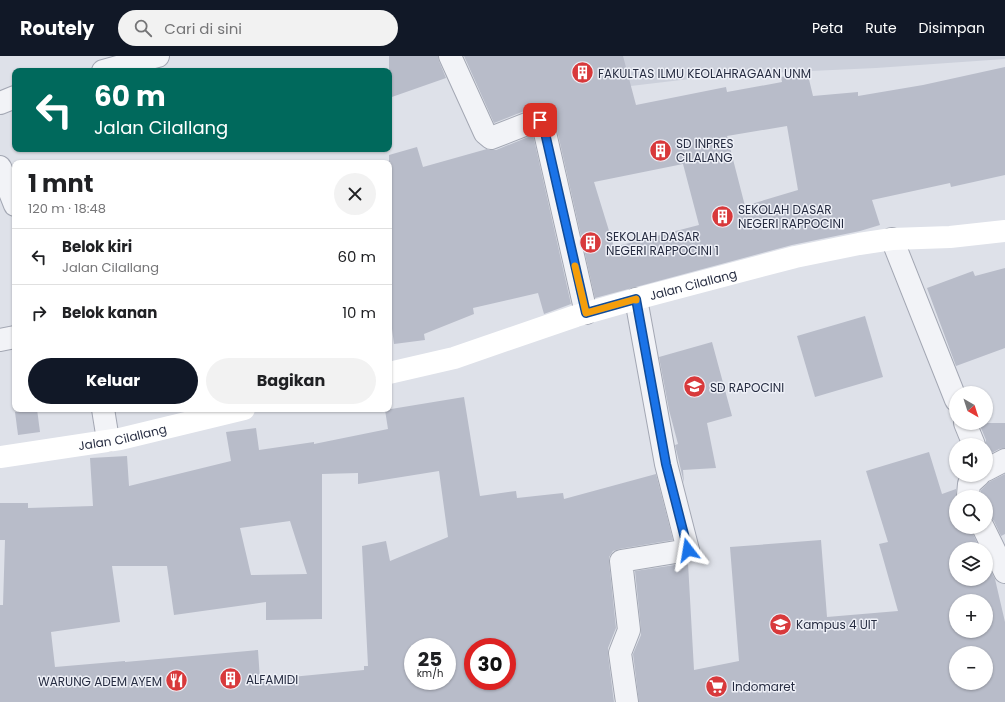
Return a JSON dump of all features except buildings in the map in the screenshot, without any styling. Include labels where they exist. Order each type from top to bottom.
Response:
[{"type":"street","points":[[113,68],[155,56]]},
{"type":"street","points":[[450,56],[485,133],[491,138],[537,120],[540,120],[543,124],[586,313]]},
{"type":"street","points":[[0,102],[12,98]]},
{"type":"street","points":[[0,167],[12,197]]},
{"type":"street","name":"Jalan Cilallang","points":[[392,372],[454,358],[586,313],[795,258],[859,244],[892,239],[950,237],[1005,230]]},
{"type":"street","points":[[892,239],[950,386]]},
{"type":"street","points":[[627,702],[620,653],[629,630],[621,562],[688,550],[666,464],[636,299]]},
{"type":"street","points":[[0,340],[12,338]]},
{"type":"street","points":[[103,412],[108,440]]},
{"type":"street","name":"Jalan Cilallang","points":[[0,457],[128,437],[232,412]]},
{"type":"street","points":[[993,466],[1005,460]]},
{"type":"street","points":[[986,534],[1005,572]]},
{"type":"shaded area","points":[[553,56],[1005,56],[1005,59],[876,68],[723,75],[614,88]]},
{"type":"slow traffic","points":[[575,266],[586,313],[636,300]]},
{"type":"place","name":"FAKULTAS ILMU KEOLAHRAGAAN UNM","points":[[582,73]]},
{"type":"place","name":"SD INPRES CILALANG","points":[[661,150]]},
{"type":"place","name":"SEKOLAH DASAR NEGERI RAPPOCINI","points":[[722,216]]},
{"type":"place","name":"SEKOLAH DASAR NEGERI RAPPOCINI 1","points":[[590,243]]},
{"type":"place","name":"SD RAPOCINI","points":[[694,387]]},
{"type":"place","name":"Kampus 4 UIT","points":[[781,624]]},
{"type":"place","name":"ALFAMIDI","points":[[231,679]]},
{"type":"place","name":"WARUNG ADEM AYEM","points":[[177,681]]},
{"type":"place","name":"Indomaret","points":[[716,686]]},
{"type":"route","points":[[540,120],[543,124],[586,313],[636,299],[666,464],[688,550]]}]
